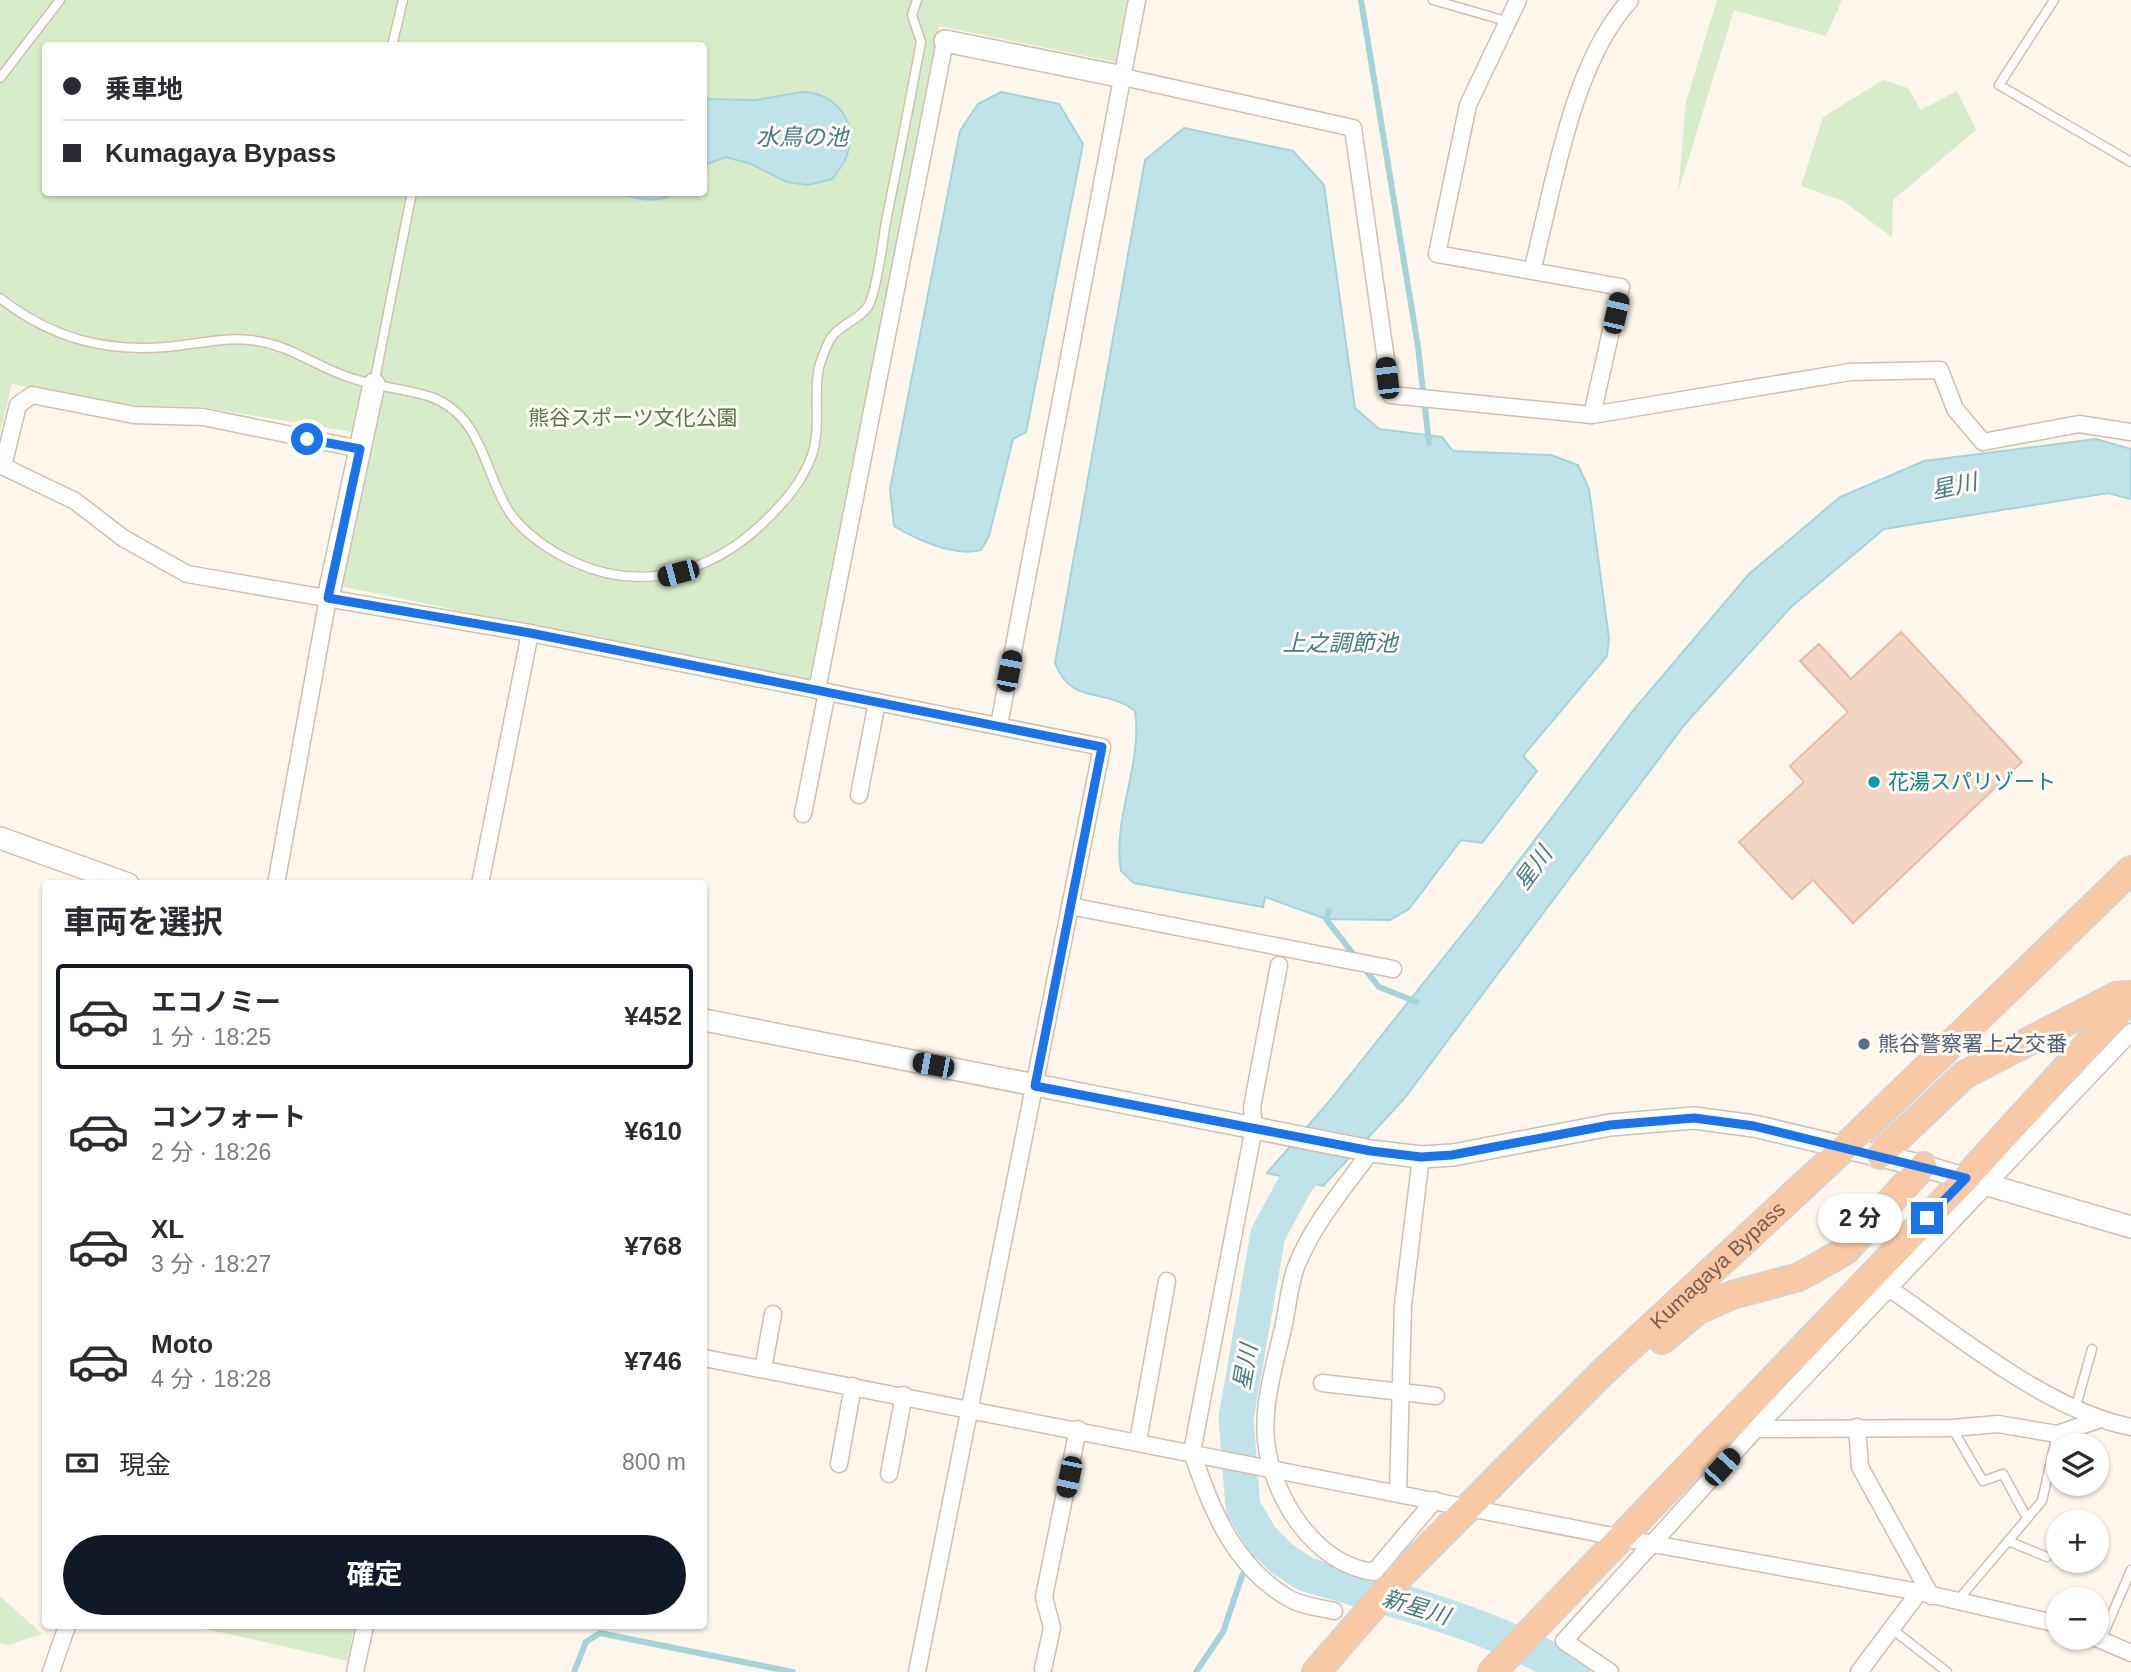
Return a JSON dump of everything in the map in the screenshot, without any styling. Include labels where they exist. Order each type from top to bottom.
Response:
[{"type":"highway","name":"Kumagaya Bypass","points":[[1316,1672],[1396,1580],[1472,1507],[1587,1389],[1845,1147],[2131,870]]},
{"type":"highway","points":[[1880,1156],[1964,1075],[2116,996],[2131,996]]},
{"type":"highway","points":[[1493,1671],[1619,1536],[1975,1181],[2131,996]]},
{"type":"highway","points":[[1587,1389],[1611,1385],[1698,1310],[1732,1295],[1800,1277],[1845,1251],[1923,1166]]},
{"type":"street","points":[[999,725],[1138,0]]},
{"type":"street","points":[[1518,0],[1468,105],[1437,254],[1621,287],[1592,415]]},
{"type":"street","points":[[1532,271],[1583,76],[1620,11],[1630,0]]},
{"type":"street","points":[[803,814],[822,691],[945,41],[1353,128],[1391,395],[1592,415],[1850,372],[1940,370],[1955,409],[1983,442],[2079,424],[2131,432]]},
{"type":"street","points":[[276,880],[328,598],[374,384]]},
{"type":"street","points":[[360,449],[203,417],[134,415],[32,395],[19,405],[1,466],[75,501],[123,538],[187,575],[530,633],[1102,747],[917,1672]]},
{"type":"street","points":[[481,880],[530,633]]},
{"type":"street","points":[[859,795],[877,702]]},
{"type":"street","points":[[0,838],[117,880]]},
{"type":"street","points":[[1070,906],[1393,969]]},
{"type":"street","points":[[1279,965],[1252,1107],[1261,1128],[1192,1452],[1206,1496],[1239,1554],[1258,1576],[1294,1601],[1334,1611]]},
{"type":"street","points":[[707,1021],[1371,1151],[1421,1157],[1452,1155],[1648,1120],[1694,1118],[1754,1126],[1923,1166],[2131,1227]]},
{"type":"street","points":[[1610,1672],[1564,1641],[1756,1429],[1890,1289],[1975,1181],[2131,1032]]},
{"type":"street","points":[[1371,1151],[1308,1241],[1295,1269],[1270,1390],[1266,1440],[1284,1497],[1298,1521],[1323,1550],[1357,1570],[1374,1573],[1435,1500]]},
{"type":"street","points":[[1398,1493],[1403,1305],[1421,1157]]},
{"type":"street","points":[[1138,1441],[1167,1281]]},
{"type":"street","points":[[1890,1289],[2023,1382],[2076,1406],[2098,1420],[2131,1427]]},
{"type":"street","points":[[763,1369],[773,1314]]},
{"type":"street","points":[[707,1359],[1078,1429],[1653,1544],[1958,1600],[2046,1621]]},
{"type":"street","points":[[1322,1383],[1436,1396]]},
{"type":"street","points":[[839,1464],[853,1386]]},
{"type":"street","points":[[889,1474],[904,1395]]},
{"type":"street","points":[[2060,1433],[2098,1420]]},
{"type":"street","points":[[1756,1429],[1998,1424],[2051,1433]]},
{"type":"street","points":[[1857,1427],[1860,1467],[1925,1594]]},
{"type":"street","points":[[1042,1669],[1052,1628],[1044,1597],[1078,1429]]},
{"type":"street","points":[[1859,1672],[1892,1629],[1925,1594]]},
{"type":"street","points":[[51,1672],[66,1629]]},
{"type":"street","points":[[355,1672],[364,1629]]},
{"type":"street","points":[[2109,1643],[2131,1653]]},
{"type":"lane","points":[[0,78],[60,0]]},
{"type":"lane","points":[[392,42],[403,0]]},
{"type":"lane","points":[[0,298],[35,323],[88,344],[163,348],[214,340],[252,340],[295,350],[347,377],[433,398],[463,418],[477,434],[495,487],[511,514],[547,546],[570,561],[599,572],[631,578],[661,577],[722,556],[751,535],[795,488],[812,454],[817,427],[819,368],[826,348],[831,336],[871,303],[921,42],[912,15],[917,0]]},
{"type":"lane","points":[[1433,0],[1506,21]]},
{"type":"lane","points":[[2054,0],[2000,85],[2131,162]]},
{"type":"lane","points":[[374,384],[411,196]]},
{"type":"lane","points":[[2076,1406],[2092,1349]]},
{"type":"lane","points":[[1952,1427],[1983,1481],[2003,1474],[2027,1518]]},
{"type":"lane","points":[[1958,1600],[2042,1500],[2046,1482]]},
{"type":"lane","points":[[2008,1541],[2046,1557]]},
{"type":"lane","points":[[2109,1617],[2131,1570]]},
{"type":"lane","points":[[1892,1629],[1947,1672]]},
{"type":"green space","name":"熊谷スポーツ文化公園","points":[[0,0],[1131,0],[1119,63],[939,26],[809,683],[340,586],[369,435],[201,407],[120,405],[12,384],[0,434]]},
{"type":"green space","points":[[1717,0],[1842,0],[1826,36],[1734,10],[1678,193],[1686,102]]},
{"type":"green space","points":[[1883,80],[1908,88],[1921,110],[1957,91],[1976,130],[1893,200],[1892,237],[1843,201],[1801,186],[1823,117]]},
{"type":"green space","points":[[0,1596],[42,1634],[8,1645],[0,1643]]},
{"type":"green space","points":[[206,1629],[353,1629],[348,1661]]},
{"type":"water","name":"水鳥の池","points":[[801,92],[813,93],[824,97],[841,111],[847,120],[850,143],[845,161],[832,179],[808,185],[787,182],[751,164],[726,157],[707,164],[707,99],[756,100]]},
{"type":"water","points":[[1001,92],[1059,104],[1083,144],[1026,432],[1013,439],[989,536],[981,550],[970,552],[925,542],[894,526],[890,489],[960,131],[978,104]]},
{"type":"water","name":"上之調節池","points":[[1184,128],[1293,151],[1324,185],[1355,408],[1379,429],[1442,437],[1453,451],[1551,455],[1578,465],[1589,489],[1609,639],[1607,656],[1523,756],[1537,771],[1482,843],[1461,840],[1409,909],[1390,920],[1326,919],[1265,897],[1263,907],[1134,883],[1121,871],[1119,851],[1135,751],[1135,711],[1112,699],[1079,691],[1062,676],[1055,663],[1145,160]]},
{"type":"water","points":[[631,196],[668,196],[650,200]]},
{"type":"water","points":[[2096,439],[2131,449],[2131,499],[2108,493],[1884,529],[1791,607],[1685,724],[1403,1100],[1323,1186],[1267,1173],[1327,1104],[1480,912],[1632,712],[1749,574],[1840,497],[1924,461]]},
{"type":"building","name":"花湯スパリゾート","points":[[1901,632],[2022,762],[1853,923],[1813,880],[1792,899],[1739,842],[1804,782],[1790,766],[1848,712],[1800,661],[1819,644],[1851,679]]},
{"type":"waterway","points":[[1361,0],[1418,347],[1429,443]]},
{"type":"waterway","points":[[1329,911],[1326,919],[1357,959]]},
{"type":"waterway","points":[[1363,967],[1379,987],[1417,1002]]},
{"type":"waterway","name":"星川","points":[[1330,1148],[1298,1179],[1268,1234],[1236,1418],[1243,1508],[1262,1539],[1281,1558],[1305,1574],[1409,1604],[1476,1627],[1573,1672]]},
{"type":"waterway","points":[[1196,1672],[1223,1632],[1242,1576],[1262,1539]]},
{"type":"waterway","points":[[574,1672],[586,1642],[600,1633],[793,1672]]},
{"type":"place","name":"花湯スパリゾート","points":[[1874,782]]},
{"type":"place","name":"熊谷警察署上之交番","points":[[1864,1044]]},
{"type":"route","points":[[307,439],[360,449],[328,598],[530,633],[1102,747],[1035,1086],[1371,1151],[1421,1157],[1452,1155],[1648,1120],[1694,1118],[1754,1126],[1966,1178],[1927,1218]]},
{"type":"water label","name":"新星川","points":[[1416,1607]]}]
